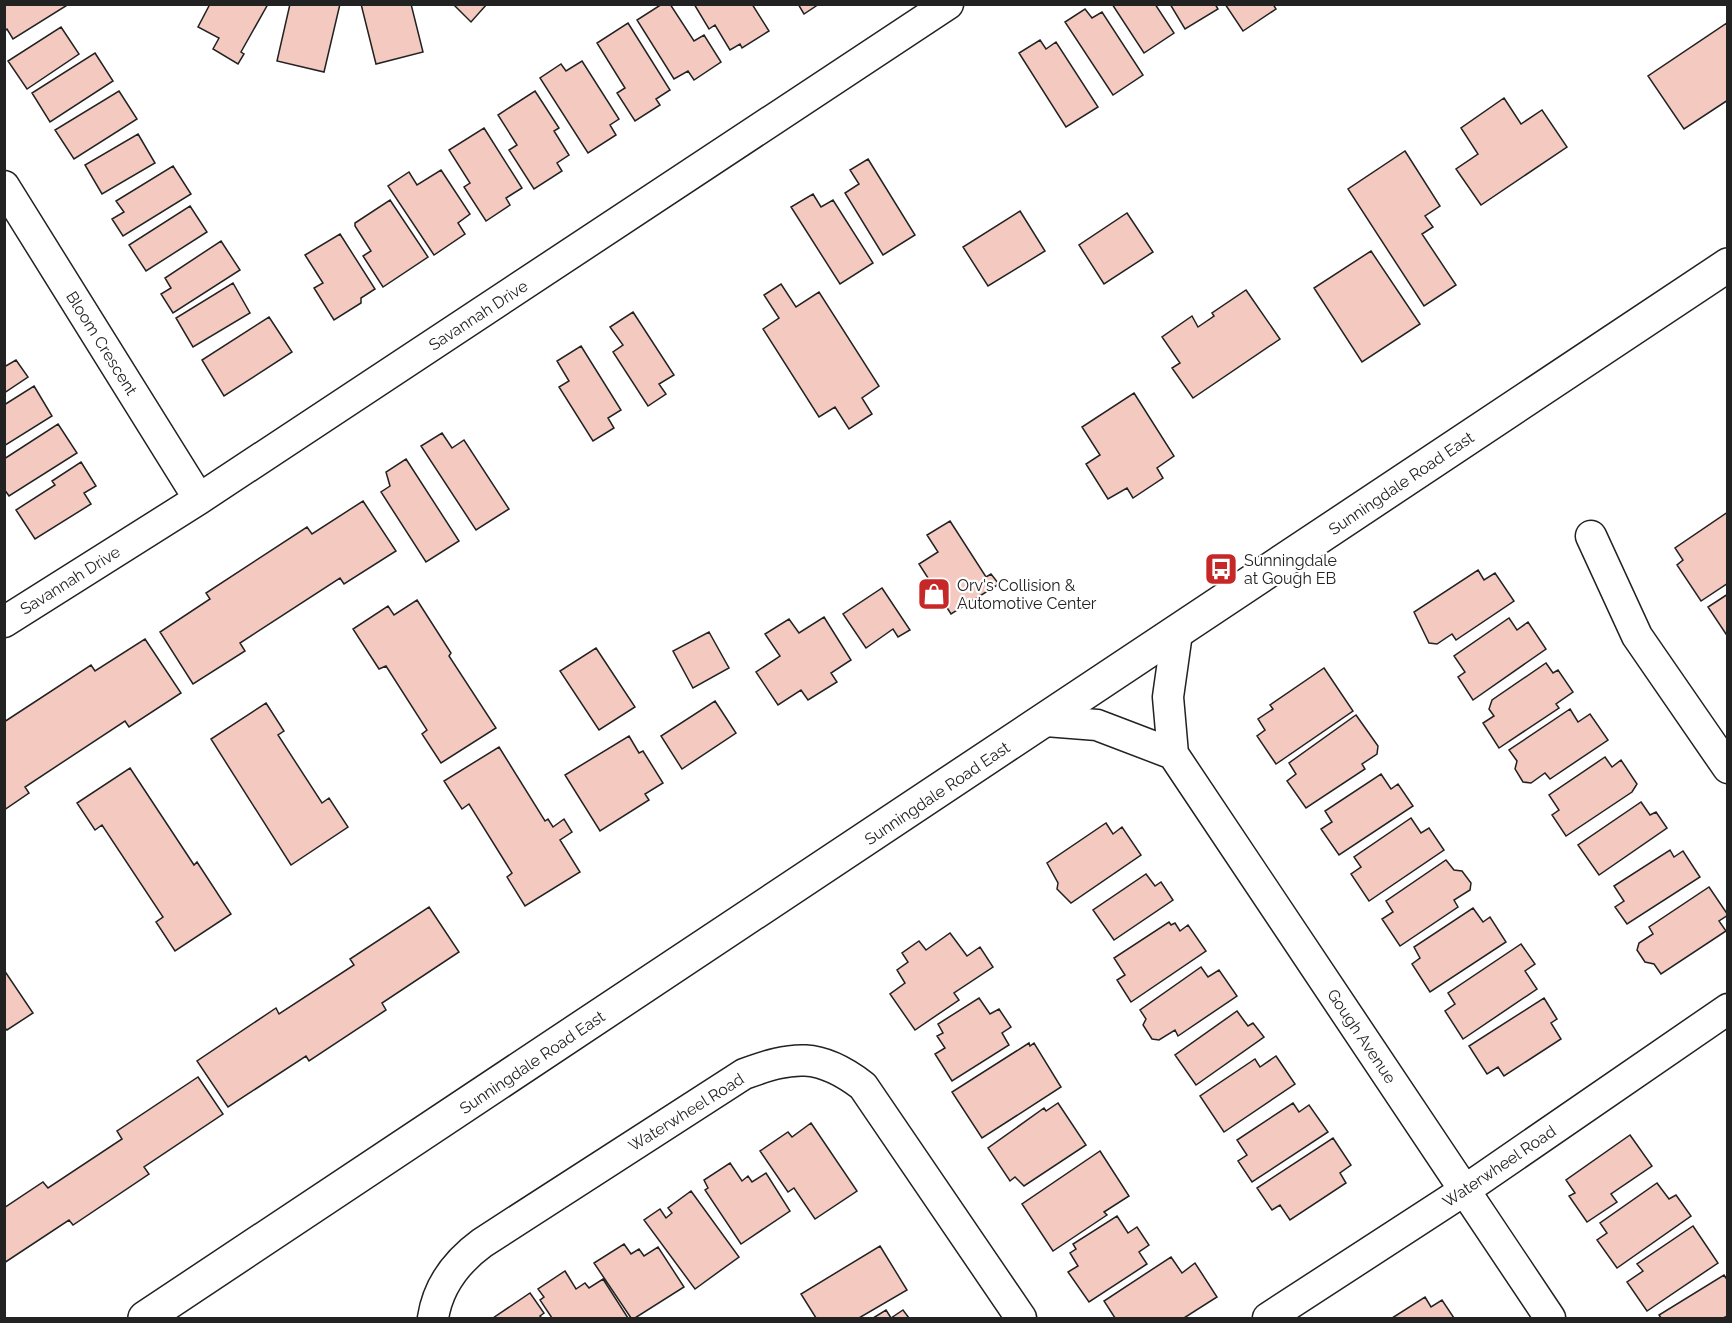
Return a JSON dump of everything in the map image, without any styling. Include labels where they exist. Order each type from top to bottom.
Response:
[{"type":"main road","name":"Sunningdale Road East","points":[[145,1318],[1046,721],[1728,265]]},
{"type":"street","name":"Savannah Drive","points":[[4,622],[199,500],[948,4]]},
{"type":"street","name":"Bloom Crescent","points":[[4,186],[199,500]]},
{"type":"street","points":[[1591,536],[1637,636],[1728,768]]},
{"type":"street","name":"Gough Avenue","points":[[1177,633],[1168,697],[1173,754],[1550,1318]]},
{"type":"street","points":[[1046,721],[1096,725],[1173,754]]},
{"type":"street","name":"Waterwheel Road","points":[[1268,1318],[1465,1190],[1728,1009]]},
{"type":"street","name":"Waterwheel Road","points":[[434,1318],[439,1295],[447,1280],[468,1253],[744,1074],[788,1060],[808,1060],[828,1064],[863,1086],[1021,1318]]},
{"type":"building","points":[[4,4],[69,4],[13,39],[7,29],[4,31]]},
{"type":"building","points":[[210,4],[268,4],[241,52],[244,54],[238,64],[213,49],[219,38],[198,27]]},
{"type":"building","points":[[290,4],[340,4],[324,72],[277,61]]},
{"type":"building","points":[[361,4],[411,4],[423,52],[376,64]]},
{"type":"building","points":[[453,4],[487,4],[471,22]]},
{"type":"building","points":[[662,4],[670,4],[694,41],[704,35],[721,62],[694,80],[688,71],[674,79],[637,20]]},
{"type":"building","points":[[694,4],[752,4],[769,31],[742,48],[740,44],[730,50],[715,25],[709,29]]},
{"type":"building","points":[[798,4],[819,4],[804,14]]},
{"type":"building","points":[[1112,4],[1155,4],[1174,33],[1144,53]]},
{"type":"building","points":[[1170,4],[1215,4],[1218,9],[1185,29]]},
{"type":"building","points":[[1225,4],[1273,4],[1276,9],[1243,31]]},
{"type":"building","points":[[1085,9],[1092,18],[1102,12],[1143,75],[1113,95],[1065,22]]},
{"type":"building","points":[[628,23],[670,90],[656,99],[660,105],[635,121],[617,93],[625,88],[597,43]]},
{"type":"building","points":[[1727,23],[1728,100],[1684,129],[1648,76]]},
{"type":"building","points":[[61,27],[79,54],[27,89],[8,61]]},
{"type":"building","points":[[1040,40],[1046,49],[1056,42],[1098,107],[1066,127],[1019,53]]},
{"type":"building","points":[[95,53],[113,81],[50,122],[32,93]]},
{"type":"building","points":[[582,61],[619,119],[610,125],[616,135],[588,153],[540,78],[561,64],[566,71]]},
{"type":"building","points":[[119,91],[137,119],[74,159],[55,130]]},
{"type":"building","points":[[535,91],[559,128],[554,131],[569,155],[557,163],[562,171],[534,189],[509,150],[517,145],[498,115]]},
{"type":"building","points":[[1504,98],[1521,124],[1542,110],[1567,147],[1481,205],[1456,169],[1478,154],[1461,128]]},
{"type":"building","points":[[484,128],[522,188],[506,198],[510,205],[486,221],[464,187],[470,183],[449,150]]},
{"type":"building","points":[[138,134],[155,163],[102,194],[85,165]]},
{"type":"building","points":[[1405,151],[1440,206],[1425,216],[1433,227],[1422,234],[1456,285],[1424,306],[1348,189]]},
{"type":"building","points":[[868,159],[915,235],[883,255],[845,193],[859,184],[850,170]]},
{"type":"building","points":[[173,166],[191,194],[123,236],[112,219],[124,212],[116,201]]},
{"type":"building","points":[[441,170],[470,214],[458,223],[465,234],[434,255],[388,186],[409,172],[417,185]]},
{"type":"building","points":[[813,194],[821,207],[833,200],[873,263],[840,284],[791,207]]},
{"type":"building","points":[[390,200],[428,257],[383,287],[363,256],[371,251],[355,223]]},
{"type":"building","points":[[190,206],[207,232],[146,271],[129,245]]},
{"type":"building","points":[[1020,211],[1045,251],[988,286],[963,247]]},
{"type":"building","points":[[1127,213],[1153,252],[1104,284],[1079,245]]},
{"type":"building","points":[[340,234],[375,289],[361,298],[361,303],[334,320],[314,288],[323,283],[305,255]]},
{"type":"building","points":[[221,241],[240,270],[173,313],[161,294],[171,288],[165,278]]},
{"type":"building","points":[[1371,251],[1420,324],[1362,362],[1314,288]]},
{"type":"building","points":[[233,283],[250,313],[193,347],[176,318]]},
{"type":"building","points":[[781,284],[796,307],[819,292],[879,386],[862,398],[872,414],[849,429],[835,407],[819,417],[763,329],[779,318],[764,295]]},
{"type":"building","points":[[1246,290],[1280,339],[1193,398],[1172,368],[1180,363],[1162,337],[1192,316],[1198,327],[1214,316],[1212,313]]},
{"type":"building","points":[[633,312],[674,375],[659,384],[666,394],[648,406],[613,352],[623,345],[610,327]]},
{"type":"building","points":[[269,317],[292,352],[224,396],[202,360]]},
{"type":"building","points":[[581,346],[621,410],[608,418],[614,428],[593,441],[559,387],[569,381],[557,361]]},
{"type":"building","points":[[16,360],[28,377],[4,393],[4,367]]},
{"type":"building","points":[[34,386],[52,416],[4,446],[4,405]]},
{"type":"building","points":[[1134,393],[1174,456],[1157,468],[1163,478],[1133,498],[1127,488],[1108,499],[1086,464],[1100,455],[1082,427]]},
{"type":"building","points":[[58,424],[77,453],[9,496],[4,489],[4,459]]},
{"type":"building","points":[[442,433],[452,448],[464,440],[509,509],[476,530],[421,446]]},
{"type":"building","points":[[406,459],[459,541],[426,562],[381,492],[390,486],[386,472]]},
{"type":"building","points":[[81,462],[96,486],[84,493],[91,504],[35,539],[16,510],[55,485],[52,481]]},
{"type":"building","points":[[363,501],[396,551],[344,584],[340,578],[240,643],[245,651],[193,684],[160,632],[210,599],[206,593],[307,527],[312,534]]},
{"type":"building","points":[[1728,512],[1728,583],[1701,601],[1677,565],[1683,560],[1675,548]]},
{"type":"building","points":[[950,521],[986,577],[991,574],[999,584],[951,614],[919,564],[938,552],[927,535]]},
{"type":"building","points":[[1478,570],[1484,580],[1495,573],[1514,601],[1456,640],[1452,634],[1437,644],[1429,643],[1414,612]]},
{"type":"building","points":[[882,588],[910,630],[898,637],[893,629],[866,648],[843,614]]},
{"type":"building","points":[[1728,594],[1728,637],[1708,607]]},
{"type":"building","points":[[417,600],[451,653],[449,656],[496,728],[441,763],[422,734],[427,730],[386,666],[379,669],[353,629],[388,606],[394,615]]},
{"type":"building","points":[[824,617],[851,660],[831,673],[837,682],[808,700],[801,690],[778,705],[756,672],[780,656],[765,634],[789,619],[799,633]]},
{"type":"building","points":[[1509,618],[1517,630],[1528,622],[1546,649],[1473,700],[1458,677],[1465,672],[1454,656]]},
{"type":"building","points":[[709,632],[729,668],[693,688],[673,651]]},
{"type":"building","points":[[145,639],[181,693],[129,727],[125,721],[25,787],[29,793],[4,810],[4,722],[91,665],[95,671]]},
{"type":"building","points":[[596,648],[635,707],[599,730],[560,671]]},
{"type":"building","points":[[1546,663],[1553,673],[1558,670],[1573,692],[1556,704],[1559,708],[1499,748],[1483,723],[1494,716],[1489,709],[1492,700]]},
{"type":"building","points":[[1324,668],[1353,711],[1276,764],[1257,736],[1265,730],[1258,719],[1273,709],[1270,705]]},
{"type":"building","points":[[715,701],[736,733],[682,769],[661,736]]},
{"type":"building","points":[[266,703],[284,731],[278,735],[322,803],[329,798],[348,827],[291,865],[211,739]]},
{"type":"building","points":[[1570,709],[1578,722],[1590,714],[1608,740],[1550,779],[1545,773],[1531,783],[1523,782],[1515,769],[1517,761],[1509,750]]},
{"type":"building","points":[[1356,715],[1378,746],[1377,754],[1362,764],[1365,769],[1306,808],[1287,781],[1296,774],[1289,763]]},
{"type":"building","points":[[629,736],[639,753],[643,751],[663,783],[645,794],[649,800],[600,831],[565,775]]},
{"type":"building","points":[[499,747],[545,821],[548,819],[553,827],[564,819],[572,832],[560,840],[580,872],[525,906],[507,877],[512,873],[469,804],[462,809],[444,781]]},
{"type":"building","points":[[1605,757],[1612,767],[1621,760],[1637,784],[1632,792],[1566,836],[1552,815],[1559,810],[1549,795]]},
{"type":"building","points":[[130,768],[194,865],[197,862],[231,914],[175,951],[156,922],[163,917],[102,825],[95,830],[77,803]]},
{"type":"building","points":[[1381,774],[1391,789],[1398,784],[1413,806],[1339,855],[1321,829],[1332,822],[1325,811]]},
{"type":"building","points":[[1641,802],[1650,815],[1656,812],[1667,828],[1599,875],[1578,845]]},
{"type":"building","points":[[1411,818],[1421,833],[1429,828],[1444,850],[1369,901],[1351,874],[1361,867],[1354,857]]},
{"type":"building","points":[[1106,823],[1113,834],[1122,827],[1141,855],[1071,903],[1057,889],[1058,883],[1047,863]]},
{"type":"building","points":[[1670,850],[1674,857],[1683,851],[1700,877],[1627,924],[1615,907],[1624,901],[1614,886]]},
{"type":"building","points":[[1446,860],[1454,870],[1462,871],[1471,883],[1470,890],[1454,900],[1458,907],[1400,946],[1382,919],[1393,912],[1386,901]]},
{"type":"building","points":[[1146,874],[1155,886],[1161,882],[1173,900],[1114,940],[1093,910]]},
{"type":"building","points":[[1709,887],[1728,915],[1719,921],[1726,931],[1661,974],[1654,964],[1645,962],[1637,950],[1639,943],[1653,934],[1649,927]]},
{"type":"building","points":[[429,907],[459,952],[382,1003],[386,1010],[309,1061],[306,1056],[228,1107],[197,1061],[276,1008],[279,1014],[354,965],[350,959]]},
{"type":"building","points":[[1473,908],[1483,922],[1490,917],[1506,942],[1430,992],[1412,964],[1420,958],[1414,947]]},
{"type":"building","points":[[1169,922],[1171,925],[1175,923],[1180,931],[1188,925],[1206,951],[1131,1002],[1117,980],[1125,975],[1114,958]]},
{"type":"building","points":[[950,933],[967,956],[980,947],[993,967],[954,993],[959,1000],[915,1030],[890,994],[905,983],[897,970],[908,962],[902,953],[919,941],[926,950]]},
{"type":"building","points":[[1521,944],[1535,964],[1525,971],[1537,989],[1463,1039],[1445,1011],[1455,1004],[1448,993]]},
{"type":"building","points":[[1201,967],[1208,977],[1219,970],[1237,996],[1178,1036],[1175,1030],[1159,1040],[1152,1039],[1143,1025],[1146,1019],[1140,1010]]},
{"type":"building","points":[[4,970],[33,1013],[7,1030],[4,1027]]},
{"type":"building","points":[[979,998],[990,1014],[999,1009],[1011,1027],[1002,1033],[1009,1045],[952,1081],[935,1054],[945,1048],[937,1036],[943,1033],[938,1024]]},
{"type":"building","points":[[1544,998],[1557,1019],[1551,1023],[1561,1039],[1504,1076],[1498,1067],[1487,1074],[1469,1046]]},
{"type":"building","points":[[1237,1011],[1248,1026],[1253,1023],[1264,1037],[1196,1085],[1175,1055]]},
{"type":"building","points":[[1029,1043],[1030,1046],[1034,1043],[1061,1087],[982,1138],[952,1092]]},
{"type":"building","points":[[1276,1056],[1295,1084],[1224,1132],[1200,1096],[1255,1059],[1260,1067]]},
{"type":"building","points":[[198,1077],[223,1114],[144,1167],[149,1174],[73,1225],[69,1220],[4,1263],[4,1208],[43,1182],[48,1188],[122,1139],[117,1131]]},
{"type":"building","points":[[1058,1103],[1086,1145],[1024,1186],[1015,1177],[1010,1181],[988,1148],[1044,1108],[1046,1111]]},
{"type":"building","points":[[1293,1103],[1299,1112],[1309,1105],[1328,1132],[1252,1182],[1238,1161],[1247,1155],[1237,1140]]},
{"type":"building","points":[[811,1123],[857,1191],[815,1219],[794,1188],[788,1192],[760,1151],[788,1132],[792,1137]]},
{"type":"building","points":[[1630,1135],[1652,1166],[1611,1194],[1617,1202],[1587,1222],[1569,1196],[1575,1193],[1566,1180]]},
{"type":"building","points":[[1333,1138],[1351,1165],[1340,1173],[1346,1183],[1290,1220],[1280,1205],[1272,1210],[1257,1188]]},
{"type":"building","points":[[1100,1151],[1129,1196],[1104,1212],[1107,1215],[1053,1251],[1022,1204]]},
{"type":"building","points":[[730,1163],[742,1181],[748,1176],[752,1182],[766,1173],[790,1211],[741,1244],[705,1190],[708,1188],[704,1180]]},
{"type":"building","points":[[1657,1183],[1669,1199],[1676,1195],[1691,1216],[1617,1268],[1597,1240],[1607,1233],[1600,1223]]},
{"type":"building","points":[[691,1191],[739,1257],[695,1289],[644,1220],[660,1209],[666,1218],[672,1213],[668,1208]]},
{"type":"building","points":[[1117,1216],[1128,1233],[1137,1227],[1149,1245],[1139,1252],[1147,1264],[1089,1302],[1068,1272],[1078,1266],[1070,1253],[1076,1249],[1073,1244]]},
{"type":"building","points":[[1693,1226],[1718,1263],[1647,1311],[1627,1282],[1643,1271],[1637,1264]]},
{"type":"building","points":[[624,1244],[631,1254],[639,1249],[644,1256],[658,1247],[684,1287],[635,1318],[631,1318],[594,1263]]},
{"type":"building","points":[[880,1246],[907,1290],[859,1318],[816,1318],[801,1294]]},
{"type":"building","points":[[1171,1257],[1182,1273],[1195,1263],[1217,1297],[1184,1318],[1115,1318],[1104,1301]]},
{"type":"building","points":[[565,1271],[576,1289],[585,1283],[589,1288],[603,1279],[628,1318],[552,1318],[540,1300],[544,1297],[538,1289]]},
{"type":"building","points":[[1724,1275],[1728,1281],[1728,1316],[1723,1318],[1661,1318],[1659,1315]]},
{"type":"building","points":[[530,1293],[544,1313],[540,1316],[542,1318],[493,1318]]},
{"type":"building","points":[[1425,1297],[1431,1307],[1442,1300],[1454,1318],[1392,1318]]},
{"type":"building","points":[[886,1310],[891,1318],[873,1318]]},
{"type":"building","points":[[903,1310],[909,1318],[891,1318]]},
{"type":"place","name":"Sunningdale at Gough EB","points":[[1221,569]]},
{"type":"place","name":"Orv's Collision & Automotive Center","points":[[934,594]]}]
